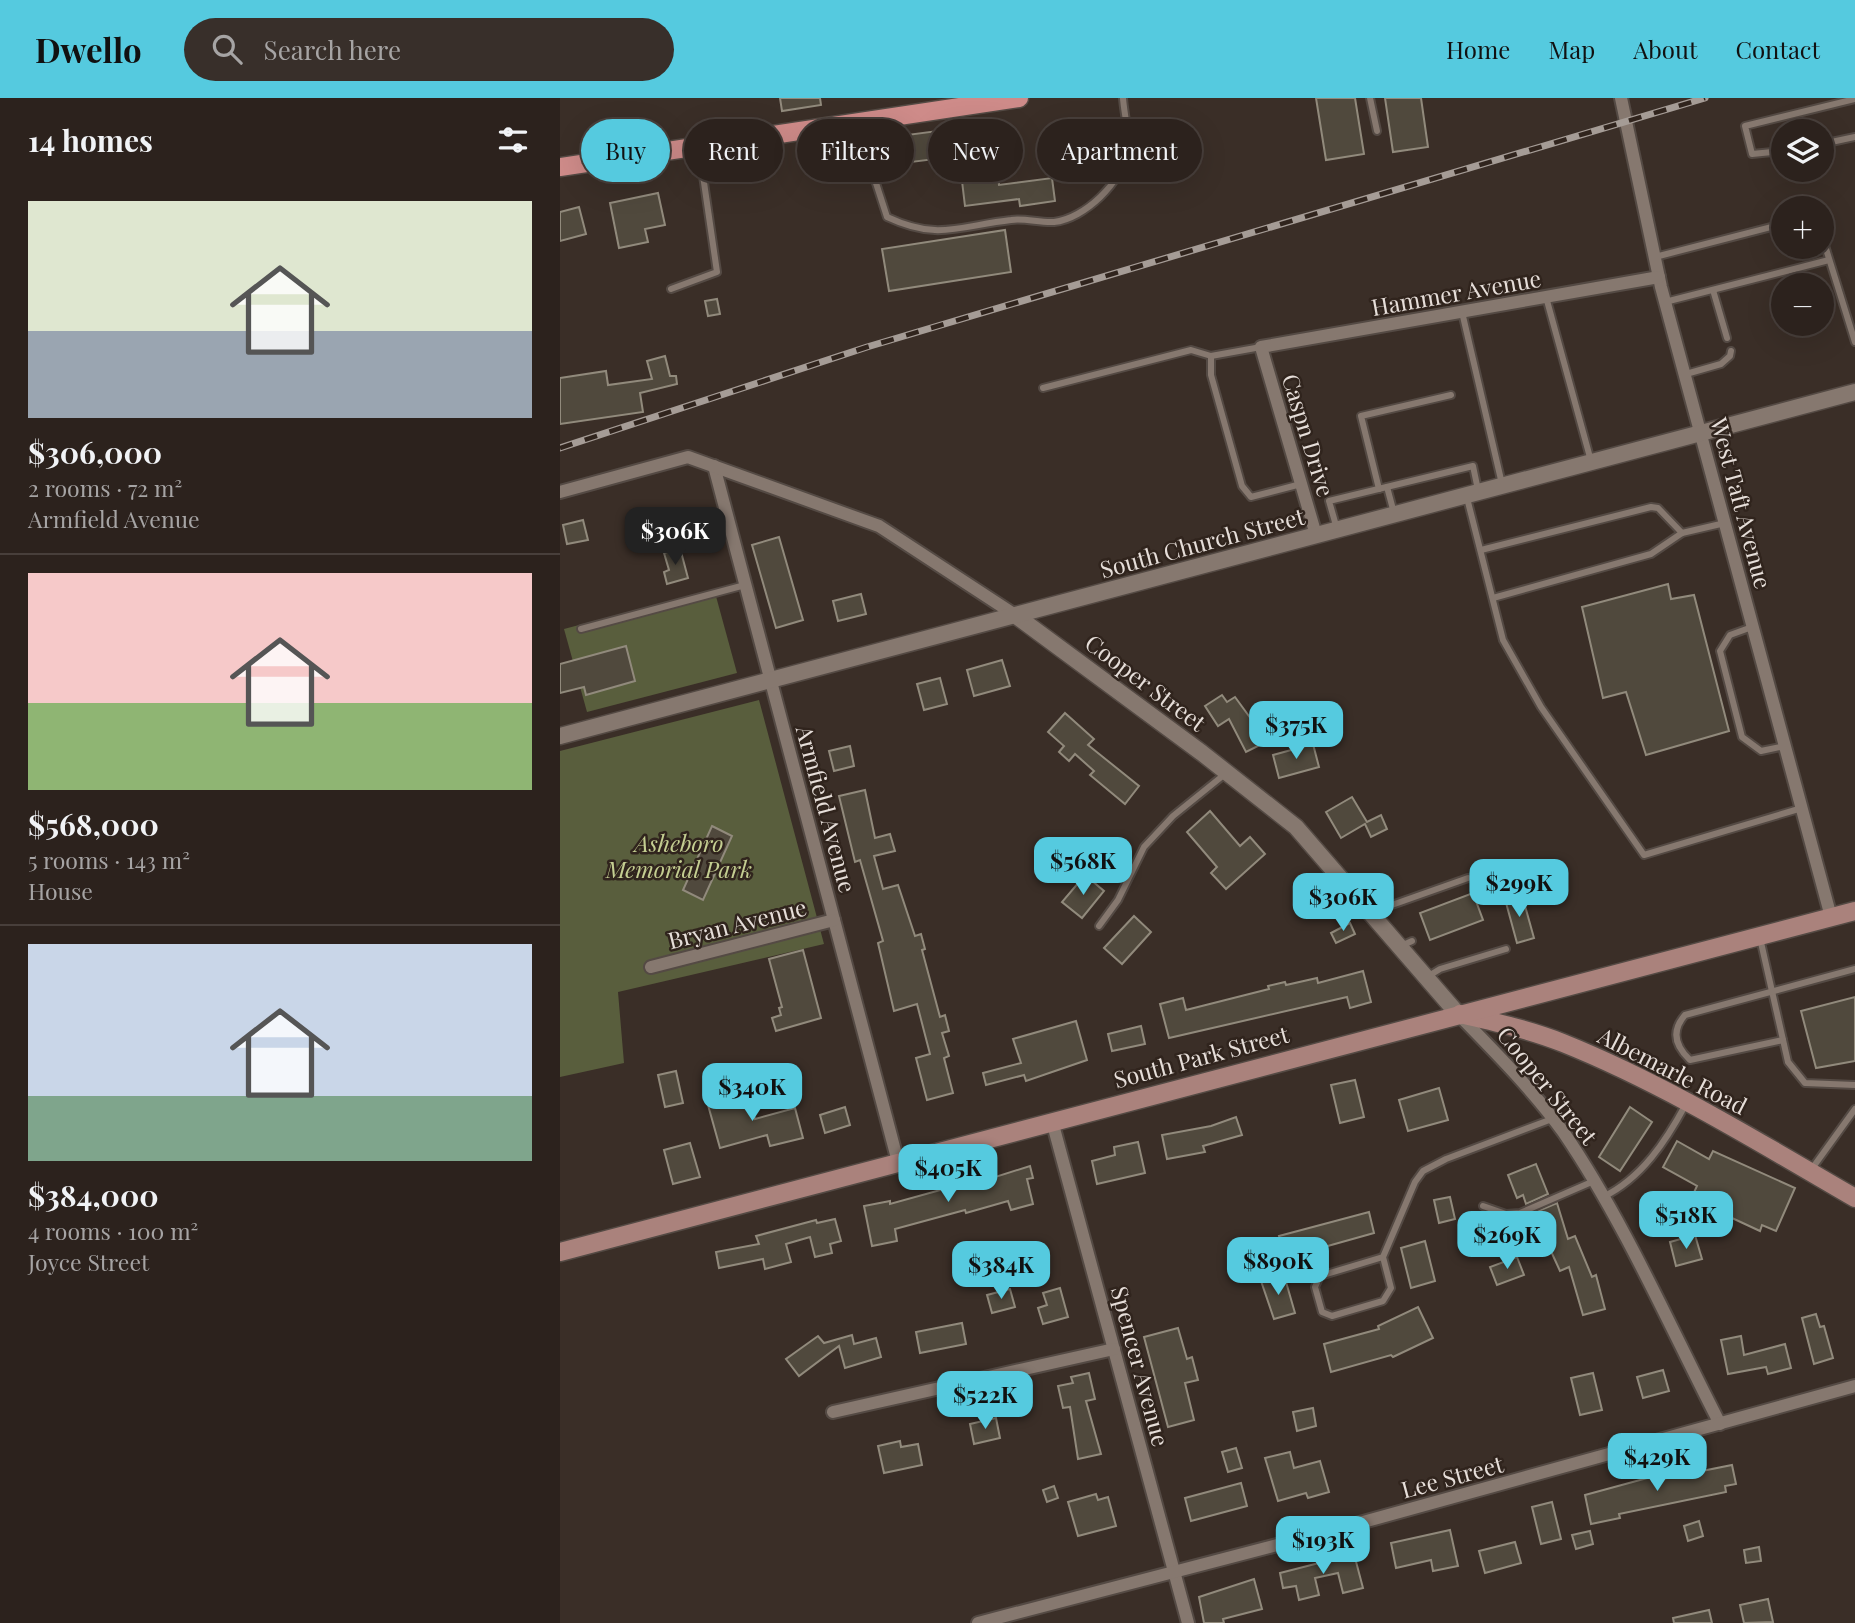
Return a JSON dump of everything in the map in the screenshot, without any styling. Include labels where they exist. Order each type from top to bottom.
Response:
[{"type":"main road","points":[[783,133],[980,101],[1020,98]]},
{"type":"main road","points":[[560,167],[684,148]]},
{"type":"main road","name":"South Park Street","points":[[560,1252],[1457,1013],[1831,917],[1854,915]]},
{"type":"main road","name":"Albemarle Road","points":[[1457,1013],[1562,1042],[1687,1102],[1855,1198]]},
{"type":"street","name":"West Taft Avenue","points":[[1621,98],[1665,302],[1831,917]]},
{"type":"street","name":"Hammer Avenue","points":[[1261,347],[1659,277]]},
{"type":"street","name":"Caspn Drive","points":[[1261,347],[1317,535]]},
{"type":"street","name":"South Church Street","points":[[560,736],[1855,392]]},
{"type":"street","points":[[560,492],[688,457],[714,466]]},
{"type":"street","name":"Armfield Avenue","points":[[714,466],[898,1162]]},
{"type":"street","name":"Cooper Street","points":[[714,466],[879,526],[1015,615],[1296,827],[1370,913],[1406,944],[1425,978],[1517,1075],[1552,1119],[1603,1197],[1720,1424]]},
{"type":"street","name":"Bryan Avenue","points":[[651,967],[834,920]]},
{"type":"street","name":"Spencer Avenue","points":[[1052,1121],[1188,1623]]},
{"type":"street","points":[[833,1412],[1114,1349]]},
{"type":"street","name":"Lee Street","points":[[978,1623],[1855,1387]]},
{"type":"lane","points":[[890,117],[886,155],[875,180],[887,217],[914,230],[953,230],[1014,219],[1055,222],[1074,216],[1100,197],[1115,178],[1128,152],[1123,98]]},
{"type":"lane","points":[[1370,98],[1377,131]]},
{"type":"lane","points":[[1774,119],[1855,99]]},
{"type":"lane","points":[[1771,120],[1745,126],[1752,154],[1771,152]]},
{"type":"lane","points":[[1834,141],[1855,137]]},
{"type":"lane","points":[[671,289],[717,272],[703,182]]},
{"type":"lane","points":[[1655,257],[1771,227]]},
{"type":"lane","points":[[1665,302],[1829,260],[1855,342]]},
{"type":"lane","points":[[1713,290],[1727,338]]},
{"type":"lane","points":[[1546,297],[1592,463]]},
{"type":"lane","points":[[1462,312],[1503,486]]},
{"type":"lane","points":[[1043,388],[1191,350],[1211,356],[1261,347]]},
{"type":"lane","points":[[1686,374],[1721,364],[1730,356],[1731,351]]},
{"type":"lane","points":[[1211,356],[1211,375],[1242,486],[1251,497],[1301,484]]},
{"type":"lane","points":[[1379,489],[1361,416],[1451,396]]},
{"type":"lane","points":[[1338,530],[1329,501],[1473,466],[1473,494],[1481,550],[1503,640],[1541,707],[1644,855],[1802,808]]},
{"type":"lane","points":[[1387,486],[1395,514]]},
{"type":"lane","points":[[1481,550],[1651,507],[1658,509],[1682,533]]},
{"type":"lane","points":[[1493,598],[1651,554],[1682,533],[1725,523]]},
{"type":"lane","points":[[582,629],[745,585]]},
{"type":"lane","points":[[1753,627],[1730,635],[1720,651],[1742,737],[1761,751],[1786,746]]},
{"type":"lane","points":[[1099,926],[1118,900],[1144,847],[1173,816],[1226,772]]},
{"type":"lane","points":[[1370,913],[1468,878]]},
{"type":"lane","points":[[1759,936],[1788,1062],[1805,1083],[1855,1085]]},
{"type":"lane","points":[[1425,978],[1440,969],[1506,949]]},
{"type":"lane","points":[[1783,1040],[1690,1060],[1679,1050],[1675,1037],[1678,1023],[1685,1015],[1855,969]]},
{"type":"lane","points":[[1603,1197],[1620,1188],[1665,1142],[1687,1102]]},
{"type":"lane","points":[[1810,1172],[1855,1109]]},
{"type":"lane","points":[[1383,1257],[1320,1276],[1315,1287],[1322,1312],[1332,1316],[1383,1301],[1391,1288],[1383,1257],[1415,1182],[1423,1171],[1446,1159],[1552,1119]]},
{"type":"lane","points":[[1483,1206],[1506,1214],[1520,1213],[1594,1181]]},
{"type":"green space","points":[[714,589],[737,673],[587,712],[564,629]]},
{"type":"green space","name":"Asheboro Memorial Park","points":[[759,700],[824,944],[618,992],[624,1063],[560,1077],[560,751]]},
{"type":"building","points":[[780,98],[820,98],[821,105],[782,111]]},
{"type":"building","points":[[1316,98],[1355,98],[1364,154],[1326,160]]},
{"type":"building","points":[[1385,98],[1421,98],[1428,147],[1393,152]]},
{"type":"building","points":[[928,132],[928,160],[914,162],[914,134]]},
{"type":"building","points":[[1037,180],[1053,182],[1055,201],[1020,206],[1019,199],[965,206],[962,182],[999,182],[999,185]]},
{"type":"building","points":[[658,193],[665,225],[645,229],[648,242],[619,248],[610,203]]},
{"type":"building","points":[[579,207],[586,234],[560,241],[560,212]]},
{"type":"building","points":[[1005,230],[1011,272],[889,291],[882,249]]},
{"type":"building","points":[[717,299],[720,314],[708,316],[705,301]]},
{"type":"building","points":[[665,356],[670,376],[676,376],[677,384],[640,393],[643,412],[560,424],[560,378],[606,371],[608,385],[652,379],[647,361]]},
{"type":"building","points":[[583,520],[588,540],[567,544],[563,525]]},
{"type":"building","points":[[779,537],[803,620],[776,628],[752,545]]},
{"type":"building","points":[[680,548],[688,578],[667,584],[664,572],[669,570],[664,553]]},
{"type":"building","points":[[1668,584],[1671,599],[1694,595],[1729,731],[1646,755],[1626,692],[1603,698],[1582,607]]},
{"type":"building","points":[[861,594],[866,614],[838,621],[833,601]]},
{"type":"building","points":[[626,646],[635,681],[586,695],[584,687],[560,693],[560,664]]},
{"type":"building","points":[[1002,660],[1010,686],[974,696],[967,670]]},
{"type":"building","points":[[940,678],[947,704],[924,710],[917,684]]},
{"type":"building","points":[[1222,695],[1227,702],[1235,697],[1254,723],[1264,743],[1246,752],[1229,719],[1218,726],[1205,706]]},
{"type":"building","points":[[1065,713],[1094,739],[1088,745],[1139,786],[1125,804],[1090,775],[1094,771],[1075,754],[1069,761],[1059,752],[1064,746],[1048,732]]},
{"type":"building","points":[[1313,744],[1319,767],[1279,778],[1273,755]]},
{"type":"building","points":[[850,746],[854,766],[834,771],[829,751]]},
{"type":"building","points":[[865,790],[875,838],[890,834],[895,851],[874,856],[883,889],[898,885],[915,936],[921,934],[925,949],[922,950],[940,1017],[945,1015],[949,1031],[942,1033],[949,1056],[944,1058],[953,1093],[927,1100],[916,1058],[930,1054],[917,1004],[894,1011],[878,943],[883,941],[860,860],[855,862],[839,796]]},
{"type":"building","points":[[1352,797],[1367,822],[1381,815],[1387,829],[1371,837],[1365,824],[1341,838],[1326,812]]},
{"type":"building","points":[[1210,811],[1240,846],[1250,837],[1265,854],[1226,889],[1211,873],[1217,867],[1187,832]]},
{"type":"building","points":[[712,826],[732,836],[703,900],[683,890]]},
{"type":"building","points":[[1085,875],[1104,891],[1082,918],[1062,902]]},
{"type":"building","points":[[1473,893],[1483,920],[1430,940],[1420,913]]},
{"type":"building","points":[[1522,895],[1534,938],[1517,943],[1505,899]]},
{"type":"building","points":[[1134,916],[1151,932],[1122,964],[1104,948]]},
{"type":"building","points":[[1350,923],[1355,934],[1336,943],[1331,933]]},
{"type":"building","points":[[803,950],[821,1018],[776,1031],[772,1018],[781,1015],[779,1008],[782,1007],[769,959]]},
{"type":"building","points":[[1363,971],[1371,1002],[1350,1008],[1347,997],[1169,1038],[1160,1004],[1183,998],[1186,1010],[1269,989],[1268,986],[1285,982],[1286,985],[1317,978],[1318,983]]},
{"type":"building","points":[[1855,997],[1855,1061],[1816,1068],[1801,1011]]},
{"type":"building","points":[[1076,1021],[1087,1060],[1026,1081],[1024,1075],[986,1085],[983,1073],[1021,1063],[1013,1039]]},
{"type":"building","points":[[1141,1026],[1145,1044],[1112,1051],[1108,1034]]},
{"type":"building","points":[[676,1071],[683,1103],[665,1107],[658,1075]]},
{"type":"building","points":[[1355,1080],[1364,1117],[1340,1123],[1331,1085]]},
{"type":"building","points":[[1439,1088],[1448,1120],[1408,1131],[1399,1100]]},
{"type":"building","points":[[748,1094],[755,1119],[795,1108],[803,1138],[770,1146],[767,1135],[720,1148],[708,1105]]},
{"type":"building","points":[[845,1107],[850,1125],[825,1133],[820,1115]]},
{"type":"building","points":[[1630,1107],[1652,1122],[1620,1171],[1599,1157]]},
{"type":"building","points":[[1236,1117],[1242,1135],[1203,1146],[1205,1152],[1167,1159],[1162,1135],[1211,1126]]},
{"type":"building","points":[[1677,1141],[1709,1159],[1713,1151],[1795,1188],[1776,1231],[1762,1225],[1760,1231],[1691,1199],[1697,1186],[1663,1167]]},
{"type":"building","points":[[1138,1142],[1145,1173],[1097,1184],[1092,1161],[1115,1155],[1114,1147]]},
{"type":"building","points":[[690,1143],[700,1177],[673,1184],[664,1150]]},
{"type":"building","points":[[1536,1164],[1548,1194],[1526,1204],[1523,1195],[1517,1198],[1508,1175]]},
{"type":"building","points":[[1030,1166],[1033,1178],[1027,1179],[1033,1204],[1011,1210],[1008,1201],[966,1213],[965,1210],[895,1229],[897,1241],[872,1246],[864,1206],[890,1201],[890,1204],[944,1189],[945,1193]]},
{"type":"building","points":[[1450,1197],[1455,1219],[1439,1223],[1434,1200]]},
{"type":"building","points":[[1557,1203],[1568,1239],[1575,1236],[1592,1277],[1596,1275],[1605,1309],[1583,1315],[1569,1267],[1560,1271],[1544,1236],[1536,1238],[1529,1215]]},
{"type":"building","points":[[1369,1212],[1374,1233],[1285,1258],[1279,1236]]},
{"type":"building","points":[[835,1219],[841,1241],[830,1244],[832,1253],[815,1257],[810,1237],[786,1244],[791,1262],[765,1269],[763,1259],[719,1268],[716,1252],[759,1244],[756,1236],[816,1220],[817,1223]]},
{"type":"building","points":[[1695,1235],[1702,1259],[1676,1266],[1670,1242]]},
{"type":"building","points":[[1425,1241],[1435,1281],[1411,1288],[1401,1248]]},
{"type":"building","points":[[1517,1257],[1524,1275],[1497,1285],[1490,1267]]},
{"type":"building","points":[[1284,1275],[1295,1313],[1274,1319],[1261,1281]]},
{"type":"building","points":[[1060,1288],[1068,1317],[1043,1324],[1038,1308],[1047,1305],[1043,1293]]},
{"type":"building","points":[[1010,1289],[1015,1307],[992,1313],[987,1295]]},
{"type":"building","points":[[1418,1307],[1433,1338],[1393,1357],[1391,1355],[1331,1372],[1324,1344],[1379,1329],[1378,1326]]},
{"type":"building","points":[[1816,1314],[1820,1327],[1824,1326],[1833,1358],[1814,1364],[1802,1318]]},
{"type":"building","points":[[962,1323],[966,1344],[920,1353],[916,1332]]},
{"type":"building","points":[[1178,1328],[1187,1359],[1192,1357],[1198,1380],[1185,1383],[1194,1420],[1168,1427],[1144,1337]]},
{"type":"building","points":[[852,1335],[854,1344],[876,1338],[881,1357],[845,1368],[839,1346],[799,1376],[786,1359],[818,1336],[824,1343]]},
{"type":"building","points":[[1741,1336],[1744,1355],[1785,1344],[1791,1368],[1768,1374],[1766,1367],[1728,1374],[1721,1340]]},
{"type":"building","points":[[1663,1370],[1669,1391],[1643,1398],[1637,1377]]},
{"type":"building","points":[[1089,1373],[1095,1399],[1086,1401],[1101,1454],[1078,1459],[1070,1407],[1063,1408],[1058,1386],[1073,1383],[1071,1377]]},
{"type":"building","points":[[1593,1373],[1602,1410],[1580,1415],[1571,1378]]},
{"type":"building","points":[[1313,1408],[1316,1426],[1297,1431],[1293,1412]]},
{"type":"building","points":[[996,1418],[1000,1438],[974,1444],[970,1424]]},
{"type":"building","points":[[900,1441],[901,1447],[918,1444],[922,1465],[884,1473],[878,1446]]},
{"type":"building","points":[[1236,1448],[1242,1468],[1228,1472],[1222,1452]]},
{"type":"building","points":[[1290,1452],[1294,1468],[1320,1461],[1329,1492],[1308,1498],[1306,1493],[1278,1501],[1265,1458]]},
{"type":"building","points":[[1732,1465],[1736,1484],[1725,1486],[1726,1492],[1619,1514],[1620,1518],[1591,1524],[1585,1495],[1651,1477],[1652,1481]]},
{"type":"building","points":[[1241,1483],[1247,1506],[1191,1521],[1185,1498]]},
{"type":"building","points":[[1054,1486],[1058,1498],[1047,1502],[1043,1490]]},
{"type":"building","points":[[1096,1494],[1098,1500],[1108,1497],[1116,1526],[1078,1536],[1068,1502]]},
{"type":"building","points":[[1552,1502],[1561,1539],[1541,1544],[1532,1507]]},
{"type":"building","points":[[1699,1521],[1703,1536],[1688,1541],[1684,1526]]},
{"type":"building","points":[[1450,1530],[1458,1566],[1433,1571],[1431,1560],[1396,1568],[1391,1543]]},
{"type":"building","points":[[1590,1531],[1593,1544],[1576,1549],[1572,1535]]},
{"type":"building","points":[[1515,1542],[1521,1563],[1485,1573],[1479,1551]]},
{"type":"building","points":[[1759,1547],[1761,1561],[1746,1563],[1744,1550]]},
{"type":"building","points":[[1354,1554],[1363,1588],[1343,1593],[1338,1573],[1315,1578],[1319,1595],[1299,1600],[1296,1586],[1283,1588],[1280,1573]]},
{"type":"building","points":[[1254,1579],[1262,1609],[1223,1619],[1224,1623],[1204,1623],[1199,1597]]},
{"type":"building","points":[[1768,1599],[1773,1622],[1744,1623],[1740,1605]]},
{"type":"building","points":[[1709,1610],[1712,1623],[1674,1623],[1673,1618]]},
{"type":"railway","points":[[560,448],[867,347],[1705,98]]}]
